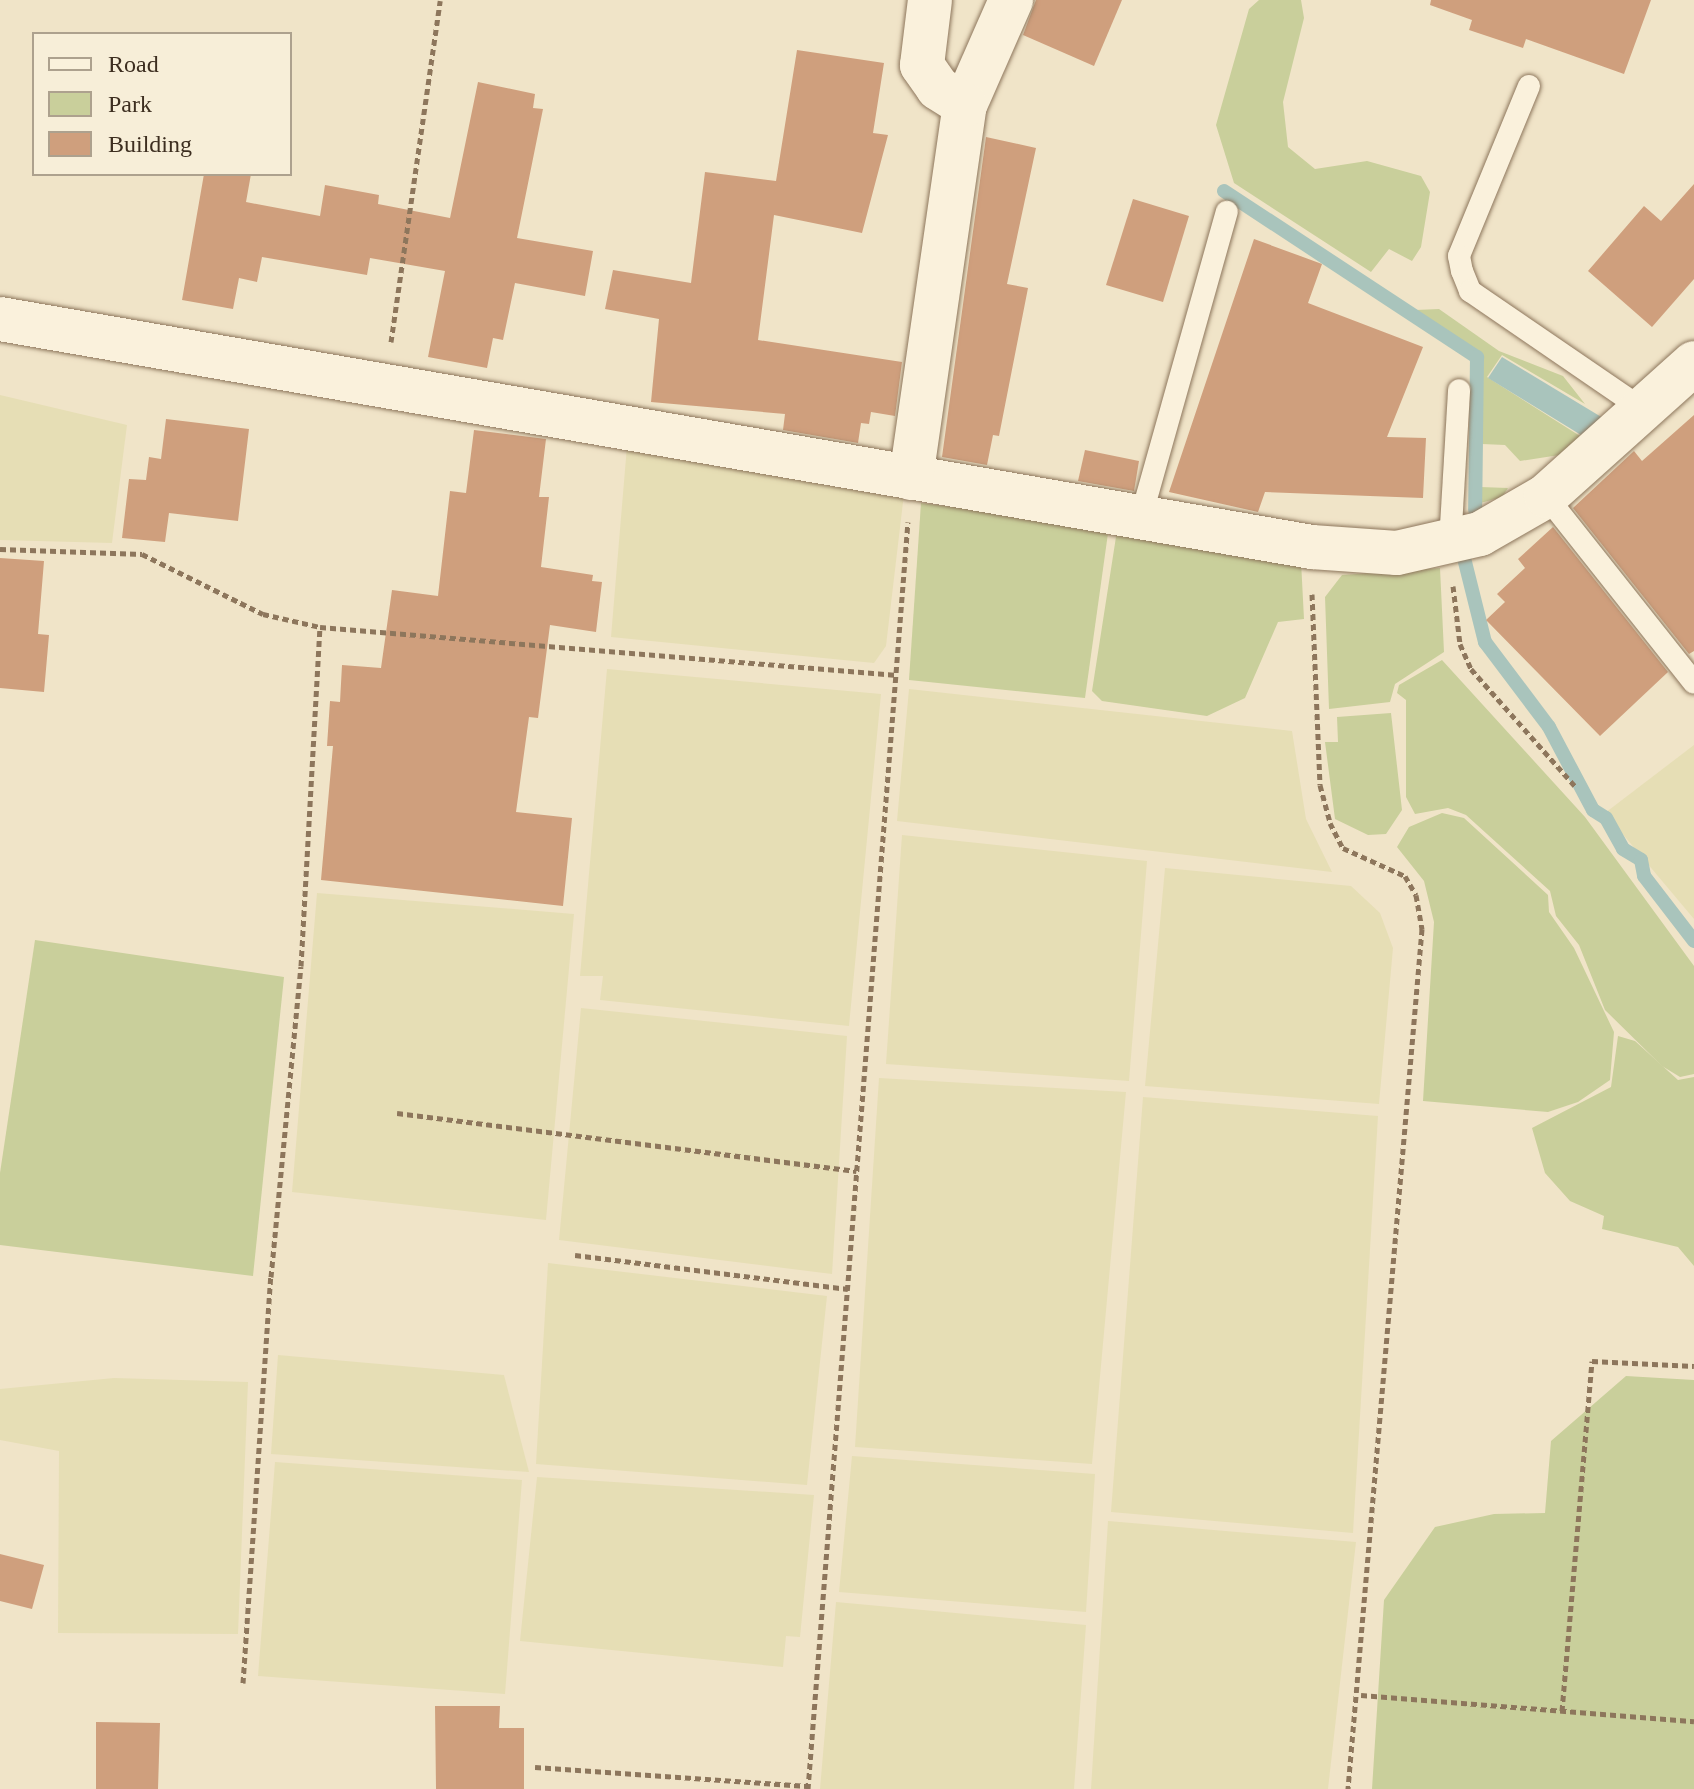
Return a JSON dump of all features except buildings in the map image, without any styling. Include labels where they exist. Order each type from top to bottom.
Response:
[{"type":"street","points":[[930,0],[922,65],[938,88],[965,105]]},
{"type":"street","points":[[911,478],[965,105],[1011,0]]},
{"type":"street","points":[[0,319],[1312,547],[1397,553],[1450,543],[1546,496],[1694,363]]},
{"type":"lane","points":[[1529,86],[1459,256],[1462,271],[1470,291],[1644,410]]},
{"type":"lane","points":[[1141,517],[1227,212]]},
{"type":"lane","points":[[1450,543],[1459,390]]},
{"type":"lane","points":[[1546,496],[1694,683]]},
{"type":"path","points":[[385,387],[440,0]]},
{"type":"path","points":[[535,1767],[808,1788],[911,478]]},
{"type":"path","points":[[1450,543],[1460,644],[1471,669],[1575,786]]},
{"type":"path","points":[[1312,547],[1317,741],[1330,823],[1343,848],[1405,876],[1416,895],[1422,929],[1361,1695],[1348,1789]]},
{"type":"path","points":[[0,549],[142,554],[263,614],[320,627],[897,675]]},
{"type":"path","points":[[243,1683],[271,1277],[301,966],[320,627]]},
{"type":"path","points":[[397,1113],[857,1171]]},
{"type":"path","points":[[575,1255],[848,1289]]},
{"type":"path","points":[[1562,1711],[1592,1361],[1694,1366]]},
{"type":"path","points":[[1361,1695],[1694,1721]]},
{"type":"shaded area","points":[[0,395],[127,425],[112,543],[0,540]]},
{"type":"shaded area","points":[[627,446],[904,494],[886,646],[874,663],[611,637]]},
{"type":"shaded area","points":[[607,669],[881,694],[849,1026],[600,1000],[603,976],[580,976]]},
{"type":"shaded area","points":[[909,689],[1292,731],[1306,819],[1332,872],[897,821]]},
{"type":"shaded area","points":[[1694,745],[1694,919],[1605,813]]},
{"type":"shaded area","points":[[902,835],[1147,861],[1129,1081],[886,1064]]},
{"type":"shaded area","points":[[1165,868],[1351,886],[1380,913],[1393,948],[1379,1104],[1145,1086]]},
{"type":"shaded area","points":[[317,893],[574,914],[546,1220],[292,1192]]},
{"type":"shaded area","points":[[581,1008],[847,1036],[832,1274],[559,1240]]},
{"type":"shaded area","points":[[879,1078],[1126,1092],[1092,1464],[855,1447]]},
{"type":"shaded area","points":[[1143,1097],[1378,1116],[1353,1533],[1111,1512]]},
{"type":"shaded area","points":[[548,1263],[827,1296],[807,1485],[536,1464]]},
{"type":"shaded area","points":[[278,1355],[504,1375],[529,1472],[271,1454]]},
{"type":"shaded area","points":[[114,1378],[248,1382],[238,1634],[58,1633],[59,1451],[0,1440],[0,1389]]},
{"type":"shaded area","points":[[852,1456],[1095,1474],[1086,1612],[839,1592]]},
{"type":"shaded area","points":[[275,1462],[522,1480],[505,1694],[258,1676]]},
{"type":"shaded area","points":[[537,1477],[814,1495],[800,1637],[786,1636],[783,1667],[520,1641]]},
{"type":"shaded area","points":[[1108,1521],[1356,1542],[1328,1789],[1091,1789]]},
{"type":"shaded area","points":[[836,1602],[1086,1625],[1074,1789],[820,1789]]},
{"type":"green space","points":[[1259,0],[1301,0],[1304,18],[1283,102],[1288,147],[1315,169],[1367,161],[1421,176],[1430,192],[1421,247],[1412,261],[1389,249],[1371,272],[1234,183],[1216,125],[1249,9]]},
{"type":"green space","points":[[1439,309],[1499,351],[1563,376],[1585,404],[1502,355],[1487,377],[1580,436],[1572,453],[1520,461],[1505,445],[1482,444],[1480,487],[1508,488],[1502,497],[1477,504],[1479,355],[1415,310]]},
{"type":"green space","points":[[921,503],[1109,526],[1085,698],[909,680]]},
{"type":"green space","points":[[1118,524],[1301,561],[1304,619],[1278,622],[1245,698],[1207,716],[1102,701],[1092,691]]},
{"type":"green space","points":[[1440,568],[1444,652],[1395,684],[1390,702],[1329,709],[1325,597],[1342,575]]},
{"type":"green space","points":[[1442,660],[1585,817],[1694,966],[1694,1074],[1680,1077],[1662,1066],[1605,1010],[1579,945],[1556,916],[1550,891],[1466,815],[1448,808],[1415,814],[1406,797],[1406,700],[1397,693],[1399,685]]},
{"type":"green space","points":[[1391,713],[1402,810],[1386,834],[1368,835],[1335,819],[1325,742],[1338,742],[1337,717]]},
{"type":"green space","points":[[1442,813],[1464,818],[1548,895],[1549,912],[1574,948],[1614,1032],[1610,1080],[1578,1102],[1548,1112],[1423,1101],[1434,922],[1424,881],[1397,847],[1409,827]]},
{"type":"green space","points":[[35,940],[284,977],[253,1276],[0,1245],[0,1173]]},
{"type":"green space","points":[[1618,1036],[1635,1041],[1678,1080],[1694,1077],[1694,1266],[1678,1247],[1602,1229],[1604,1216],[1570,1201],[1545,1173],[1532,1128],[1611,1087]]},
{"type":"green space","points":[[1626,1376],[1694,1380],[1694,1789],[1372,1789],[1384,1600],[1435,1527],[1494,1514],[1545,1513],[1551,1441]]},
{"type":"water","points":[[1502,357],[1603,418],[1581,435],[1488,378]]},
{"type":"waterway","points":[[1224,191],[1477,357],[1475,510]]},
{"type":"waterway","points":[[1464,558],[1485,642],[1549,727],[1593,810],[1606,818],[1623,849],[1641,860],[1644,876],[1694,941]]}]
